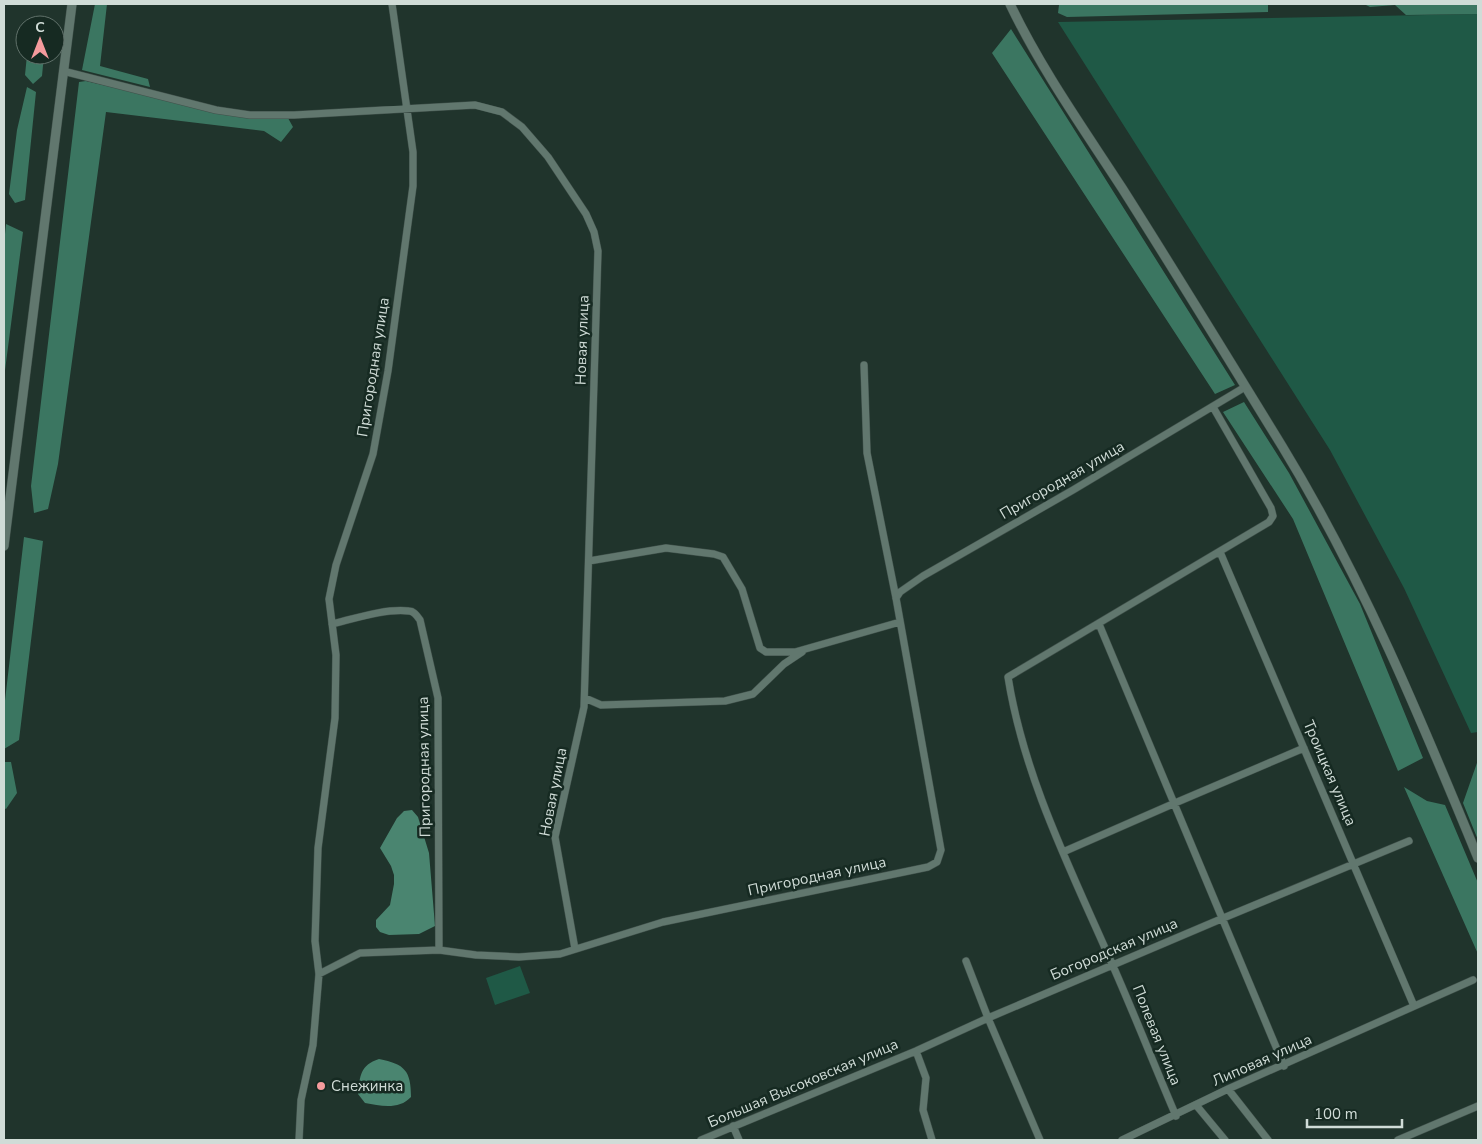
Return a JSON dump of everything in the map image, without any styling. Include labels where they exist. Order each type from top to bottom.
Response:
[{"type":"street","points":[[4,546],[72,4]]},
{"type":"street","name":"Пригородная улица","points":[[299,1140],[301,1100],[313,1045],[318,974],[315,941],[318,848],[335,718],[336,655],[329,599],[336,565],[373,454],[388,372],[413,186],[414,152],[392,4]]},
{"type":"street","points":[[1010,4],[1032,46],[1131,202],[1301,478],[1351,568],[1412,700],[1478,858]]},
{"type":"street","name":"Новая улица","points":[[63,71],[216,110],[250,114],[294,115],[475,104],[502,112],[522,127],[548,157],[586,214],[594,232],[598,250],[585,698],[555,837],[575,949]]},
{"type":"street","name":"Пригородная улица","points":[[318,974],[360,953],[439,950],[476,955],[519,957],[560,954],[663,922],[928,867],[937,862],[941,850],[896,598],[867,453],[864,365]]},
{"type":"street","name":"Пригородная улица","points":[[896,598],[900,592],[923,576],[1073,490],[1245,387]]},
{"type":"street","points":[[1113,965],[1063,852],[1024,750],[1012,704],[1008,678],[1269,522],[1273,516],[1271,508],[1213,407]]},
{"type":"street","points":[[589,561],[666,548],[714,554],[723,557],[742,589],[760,648],[766,652],[795,652],[900,622]]},
{"type":"street","name":"Троицкая улица","points":[[1220,552],[1414,1006]]},
{"type":"street","name":"Пригородная улица","points":[[332,624],[375,613],[410,611],[416,614],[420,620],[438,698],[439,950]]},
{"type":"street","points":[[1099,624],[1284,1066]]},
{"type":"street","points":[[585,698],[601,705],[725,701],[754,694],[784,664],[806,648]]},
{"type":"street","points":[[1063,852],[1304,748]]},
{"type":"street","name":"Богородская улица","points":[[916,1051],[988,1018],[1409,841]]},
{"type":"street","points":[[966,961],[1040,1140]]},
{"type":"street","name":"Полевая улица","points":[[1113,965],[1176,1116]]},
{"type":"street","name":"Липовая улица","points":[[1122,1140],[1228,1090],[1473,980]]},
{"type":"street","points":[[916,1051],[926,1078],[923,1110],[932,1140]]},
{"type":"street","name":"Большая Высоковская улица","points":[[701,1140],[916,1051]]},
{"type":"street","points":[[1228,1090],[1268,1140]]},
{"type":"street","points":[[1196,1105],[1225,1140]]},
{"type":"street","points":[[1398,1140],[1478,1106]]},
{"type":"street","points":[[733,1126],[739,1140]]},
{"type":"shaded area","points":[[95,4],[107,4],[100,66],[148,79],[150,87],[82,70]]},
{"type":"shaded area","points":[[1268,4],[1268,12],[1067,17],[1058,13],[1059,5]]},
{"type":"shaded area","points":[[1364,4],[1478,4],[1478,14],[1406,15],[1395,5],[1370,7]]},
{"type":"shaded area","points":[[1478,14],[1478,732],[1471,733],[1404,588],[1330,450],[1058,22]]},
{"type":"shaded area","points":[[1011,29],[1235,385],[1215,394],[992,53]]},
{"type":"shaded area","points":[[26,65],[43,65],[42,76],[33,84],[25,75]]},
{"type":"shaded area","points":[[86,81],[232,115],[288,118],[293,127],[281,142],[264,131],[106,112],[58,464],[48,509],[34,513],[31,486],[79,82]]},
{"type":"shaded area","points":[[27,87],[36,92],[25,200],[15,203],[9,194],[17,130]]},
{"type":"shaded area","points":[[6,224],[23,232],[4,378],[4,244]]},
{"type":"shaded area","points":[[1244,402],[1289,473],[1360,604],[1423,758],[1398,771],[1293,519],[1223,412]]},
{"type":"shaded area","points":[[24,537],[43,541],[19,740],[4,749],[4,709]]},
{"type":"shaded area","points":[[1478,760],[1478,840],[1463,803]]},
{"type":"shaded area","points":[[4,762],[11,762],[17,793],[6,809],[4,808]]},
{"type":"shaded area","points":[[1404,787],[1427,801],[1445,805],[1478,883],[1478,954]]},
{"type":"shaded area","points":[[412,810],[418,817],[429,853],[435,926],[419,934],[389,935],[380,932],[376,927],[376,920],[390,905],[394,884],[391,866],[380,848],[397,818],[404,811]]},
{"type":"shaded area","points":[[520,966],[530,993],[495,1005],[486,978]]},
{"type":"shaded area","points":[[379,1059],[401,1066],[408,1075],[411,1097],[401,1104],[390,1106],[365,1103],[358,1094],[362,1072],[368,1064]]},
{"type":"place","name":"Снежинка","points":[[321,1086]]}]
